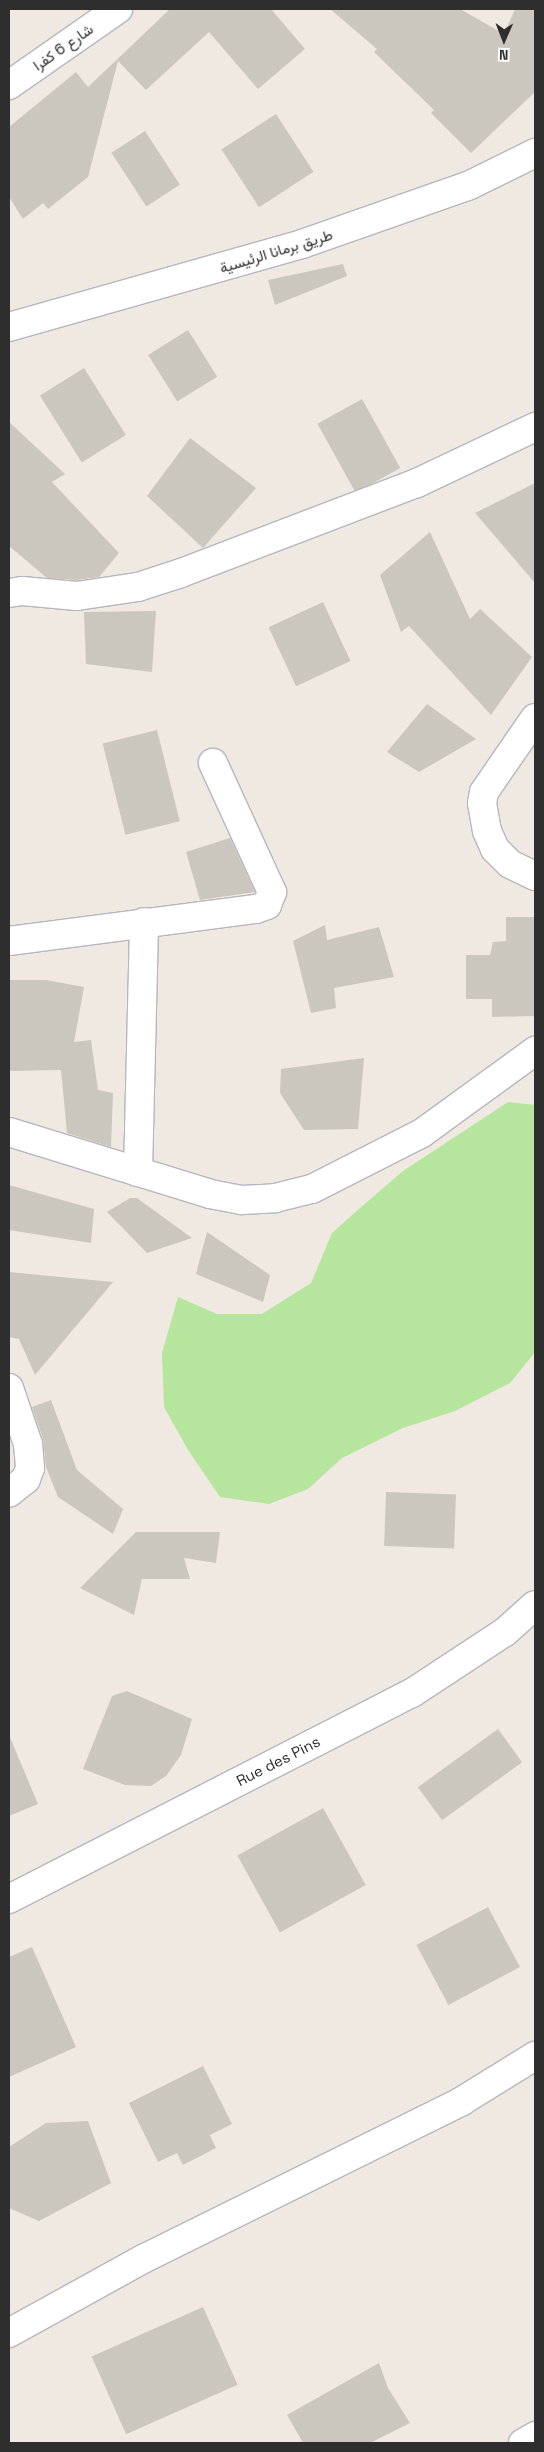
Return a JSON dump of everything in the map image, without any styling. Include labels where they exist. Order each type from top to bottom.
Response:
[{"type":"street","name":"شارع 6 كفرا","points":[[9,85],[118,9]]},
{"type":"street","name":"طريق برمانا الرئيسية","points":[[9,327],[302,244],[468,186],[535,153]]},
{"type":"street","points":[[9,593],[22,591],[77,596],[138,586],[181,573],[417,483],[535,427]]},
{"type":"street","points":[[535,718],[484,792],[482,803],[487,831],[496,849],[510,864],[535,876]]},
{"type":"street","points":[[9,942],[144,922],[256,909],[272,900],[272,892],[246,831],[213,762]]},
{"type":"street","points":[[138,1172],[144,922]]},
{"type":"street","points":[[9,1132],[229,1198],[275,1198],[312,1189],[422,1133],[535,1051]]},
{"type":"street","points":[[9,1388],[28,1444],[30,1468],[26,1479],[9,1493]]},
{"type":"street","name":"Rue des Pins","points":[[9,1899],[412,1693],[505,1632],[535,1605]]},
{"type":"street","points":[[9,2333],[143,2259],[462,2101],[535,2056]]},
{"type":"street","points":[[523,2443],[535,2436]]},
{"type":"green space","points":[[508,1102],[535,1105],[535,1351],[532,1356],[510,1383],[455,1411],[403,1428],[342,1458],[308,1489],[269,1504],[220,1497],[188,1450],[164,1407],[162,1353],[178,1297],[217,1314],[262,1314],[311,1283],[332,1233],[360,1208],[403,1171]]},
{"type":"building","points":[[170,9],[271,9],[305,49],[258,89],[209,32],[146,90],[118,61],[88,177],[48,209],[43,203],[23,219],[9,197],[9,127],[76,72],[88,87]]},
{"type":"building","points":[[330,9],[460,9],[504,34],[515,9],[535,9],[535,92],[471,153],[431,113],[434,110],[374,52],[377,49]]},
{"type":"building","points":[[276,114],[314,172],[259,207],[221,149]]},
{"type":"building","points":[[145,131],[180,185],[146,206],[111,153]]},
{"type":"building","points":[[343,264],[347,276],[275,305],[268,280]]},
{"type":"building","points":[[188,330],[217,377],[177,402],[148,355]]},
{"type":"building","points":[[84,368],[126,435],[82,463],[40,396]]},
{"type":"building","points":[[362,399],[400,468],[356,493],[317,424]]},
{"type":"building","points":[[9,422],[65,474],[52,482],[119,553],[99,577],[77,580],[47,578],[9,546]]},
{"type":"building","points":[[190,438],[256,488],[203,548],[147,496]]},
{"type":"building","points":[[535,483],[535,583],[475,513]]},
{"type":"building","points":[[430,532],[470,619],[480,609],[532,657],[491,715],[409,626],[401,632],[380,575]]},
{"type":"building","points":[[323,602],[350,661],[296,686],[269,627]]},
{"type":"building","points":[[156,611],[152,672],[86,664],[84,612]]},
{"type":"building","points":[[427,704],[476,739],[419,772],[387,752]]},
{"type":"building","points":[[157,730],[180,821],[125,835],[103,744]]},
{"type":"building","points":[[230,838],[255,892],[200,900],[186,852]]},
{"type":"building","points":[[506,917],[535,917],[535,1016],[492,1017],[492,999],[466,999],[466,955],[490,955],[493,942],[506,941]]},
{"type":"building","points":[[325,925],[327,940],[379,927],[394,977],[334,988],[336,1008],[311,1013],[293,941]]},
{"type":"building","points":[[9,980],[46,980],[84,987],[74,1042],[91,1040],[98,1090],[113,1093],[111,1147],[67,1133],[61,1070],[9,1071]]},
{"type":"building","points":[[364,1058],[358,1129],[304,1130],[280,1093],[281,1069]]},
{"type":"building","points":[[9,1185],[94,1209],[91,1243],[9,1230]]},
{"type":"building","points":[[130,1198],[137,1198],[192,1238],[147,1253],[107,1212]]},
{"type":"building","points":[[207,1232],[270,1275],[263,1302],[196,1274]]},
{"type":"building","points":[[9,1272],[113,1282],[35,1375],[19,1339],[9,1337]]},
{"type":"building","points":[[51,1400],[77,1470],[123,1509],[113,1534],[58,1497],[46,1467],[43,1439],[32,1407]]},
{"type":"building","points":[[386,1492],[456,1494],[454,1548],[384,1546]]},
{"type":"building","points":[[136,1532],[220,1532],[216,1563],[184,1558],[190,1579],[142,1579],[134,1615],[80,1588]]},
{"type":"building","points":[[127,1691],[192,1719],[181,1755],[166,1776],[151,1786],[125,1785],[83,1769],[112,1696]]},
{"type":"building","points":[[498,1729],[522,1762],[442,1820],[418,1787]]},
{"type":"building","points":[[9,1735],[38,1804],[9,1816]]},
{"type":"building","points":[[323,1808],[366,1885],[280,1932],[237,1856]]},
{"type":"building","points":[[488,1907],[520,1967],[448,2005],[416,1945]]},
{"type":"building","points":[[32,1947],[76,2047],[9,2077],[9,1957]]},
{"type":"building","points":[[203,2066],[232,2124],[210,2135],[216,2148],[183,2165],[177,2153],[158,2162],[129,2103]]},
{"type":"building","points":[[88,2121],[111,2183],[39,2221],[9,2208],[9,2147],[46,2123]]},
{"type":"building","points":[[203,2307],[238,2385],[126,2434],[92,2357]]},
{"type":"building","points":[[379,2363],[388,2388],[410,2423],[370,2443],[303,2443],[287,2415]]}]
